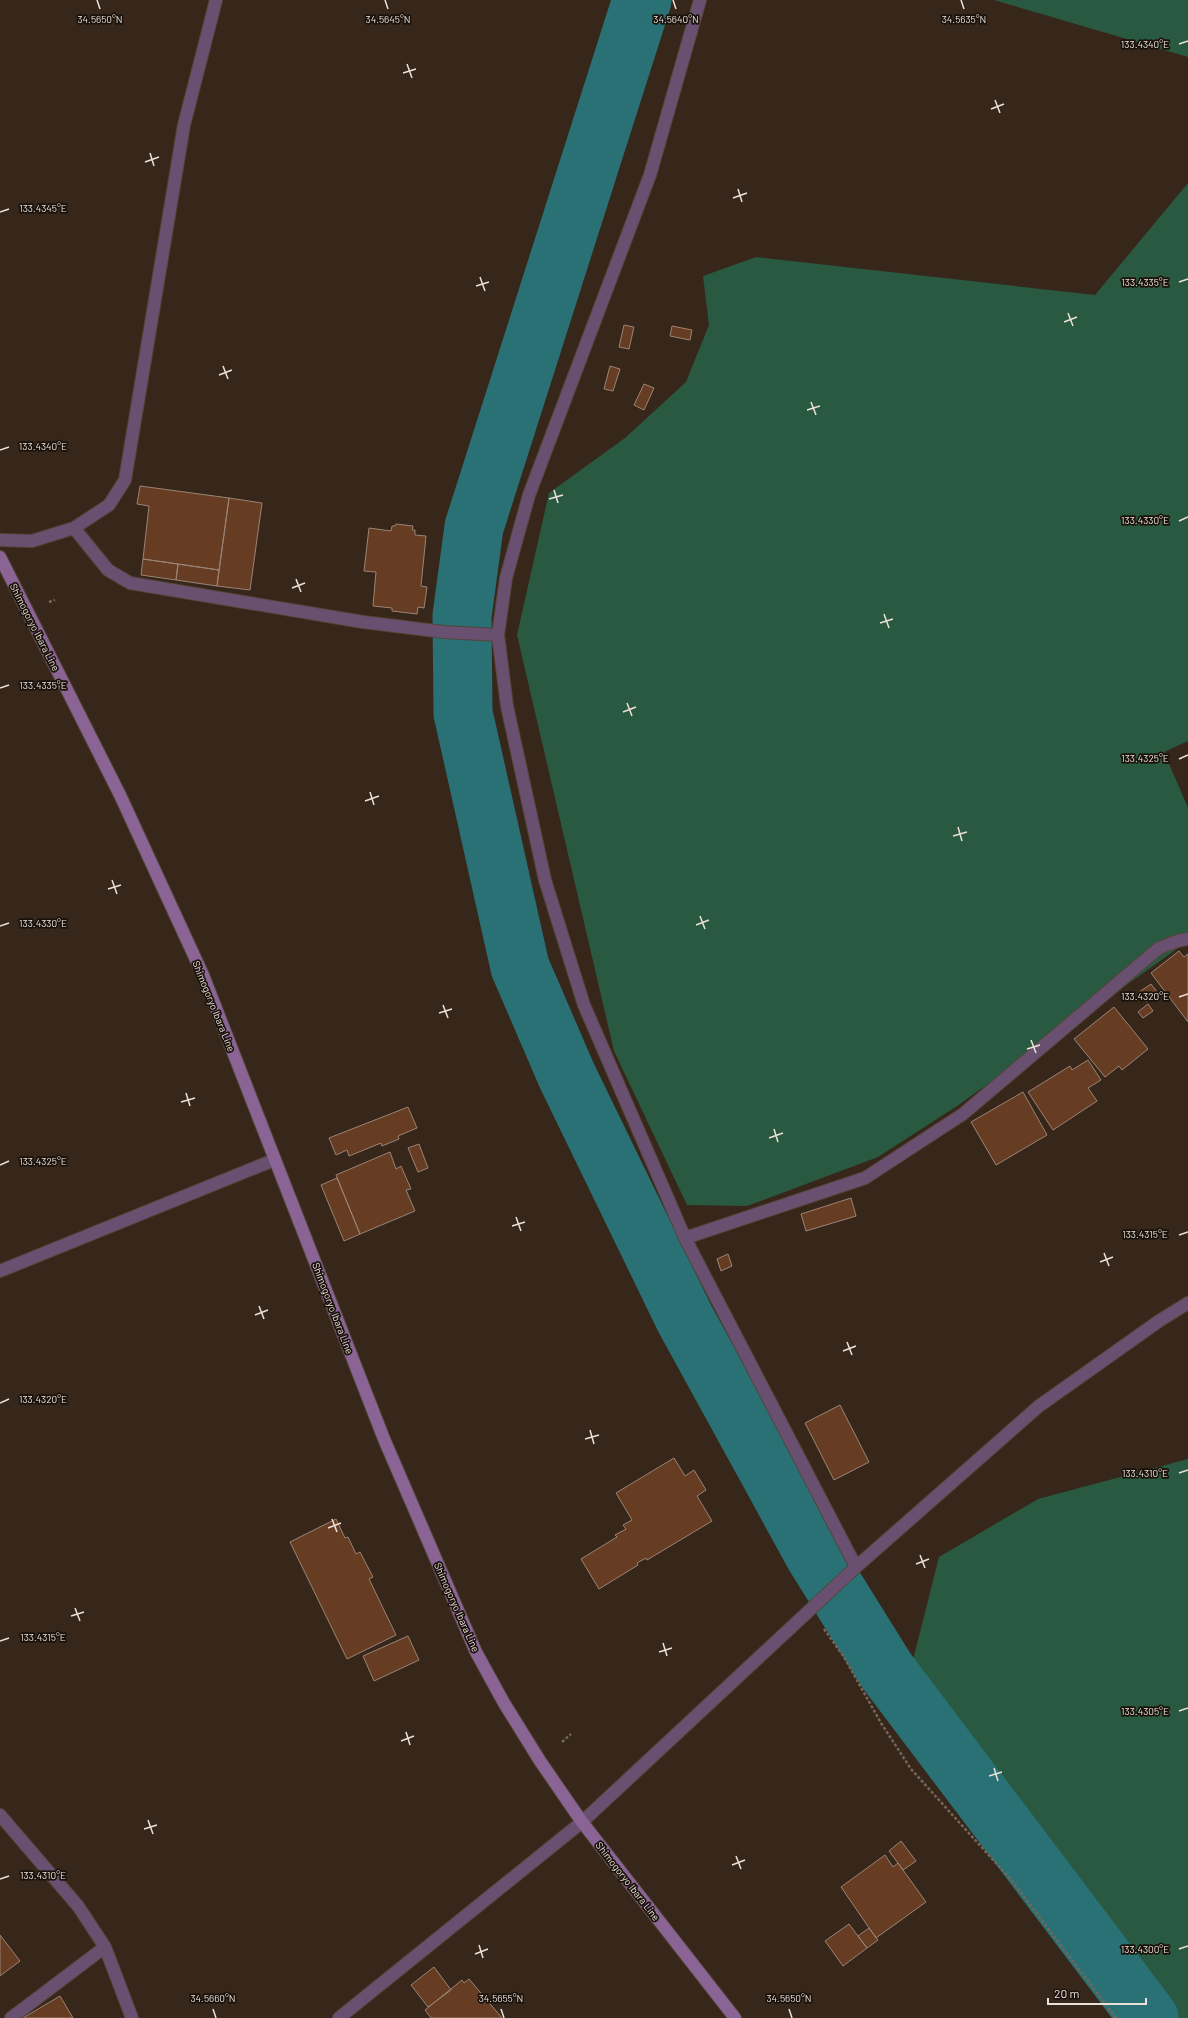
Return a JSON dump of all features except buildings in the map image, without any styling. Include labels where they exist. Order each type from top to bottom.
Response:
[{"type":"main road","name":"Shimogoryo Ibara Line","points":[[0,557],[120,795],[203,976],[384,1438],[476,1652],[504,1703],[540,1761],[582,1822],[735,2018]]},
{"type":"street","points":[[0,540],[32,540],[74,528],[109,505],[125,480],[184,125],[216,0]]},
{"type":"street","points":[[700,0],[650,175],[529,495],[506,578],[498,635],[507,706],[545,880],[584,1005],[685,1238],[856,1567]]},
{"type":"street","points":[[74,528],[108,570],[130,583],[363,622],[485,636],[498,635]]},
{"type":"street","points":[[685,1238],[865,1178],[963,1114],[1159,948],[1188,939]]},
{"type":"street","points":[[0,1271],[274,1160]]},
{"type":"street","points":[[340,2018],[582,1822],[842,1582],[856,1567],[1039,1406],[1159,1321],[1188,1303]]},
{"type":"street","points":[[0,1815],[78,1906],[105,1947],[132,2018]]},
{"type":"street","points":[[11,2018],[105,1947]]},
{"type":"path","points":[[47,603],[56,600]]},
{"type":"path","points":[[808,1613],[822,1627],[844,1657],[881,1723],[911,1769],[1013,1882],[1116,2018]]},
{"type":"path","points":[[562,1742],[571,1734]]},
{"type":"green space","points":[[994,0],[1188,0],[1188,57]]},
{"type":"green space","points":[[1188,183],[1188,741],[1164,752],[1188,808],[1188,941],[957,1106],[878,1157],[747,1206],[687,1205],[614,1051],[517,635],[549,493],[625,438],[686,382],[709,325],[703,276],[756,257],[1095,295]]},
{"type":"green space","points":[[1188,1459],[1188,2018],[1158,2018],[919,1702],[913,1660],[939,1557],[1038,1499]]},
{"type":"waterway","points":[[642,0],[474,527],[462,616],[463,713],[520,967],[567,1076],[685,1319],[815,1556],[886,1670],[1149,2018]]}]
